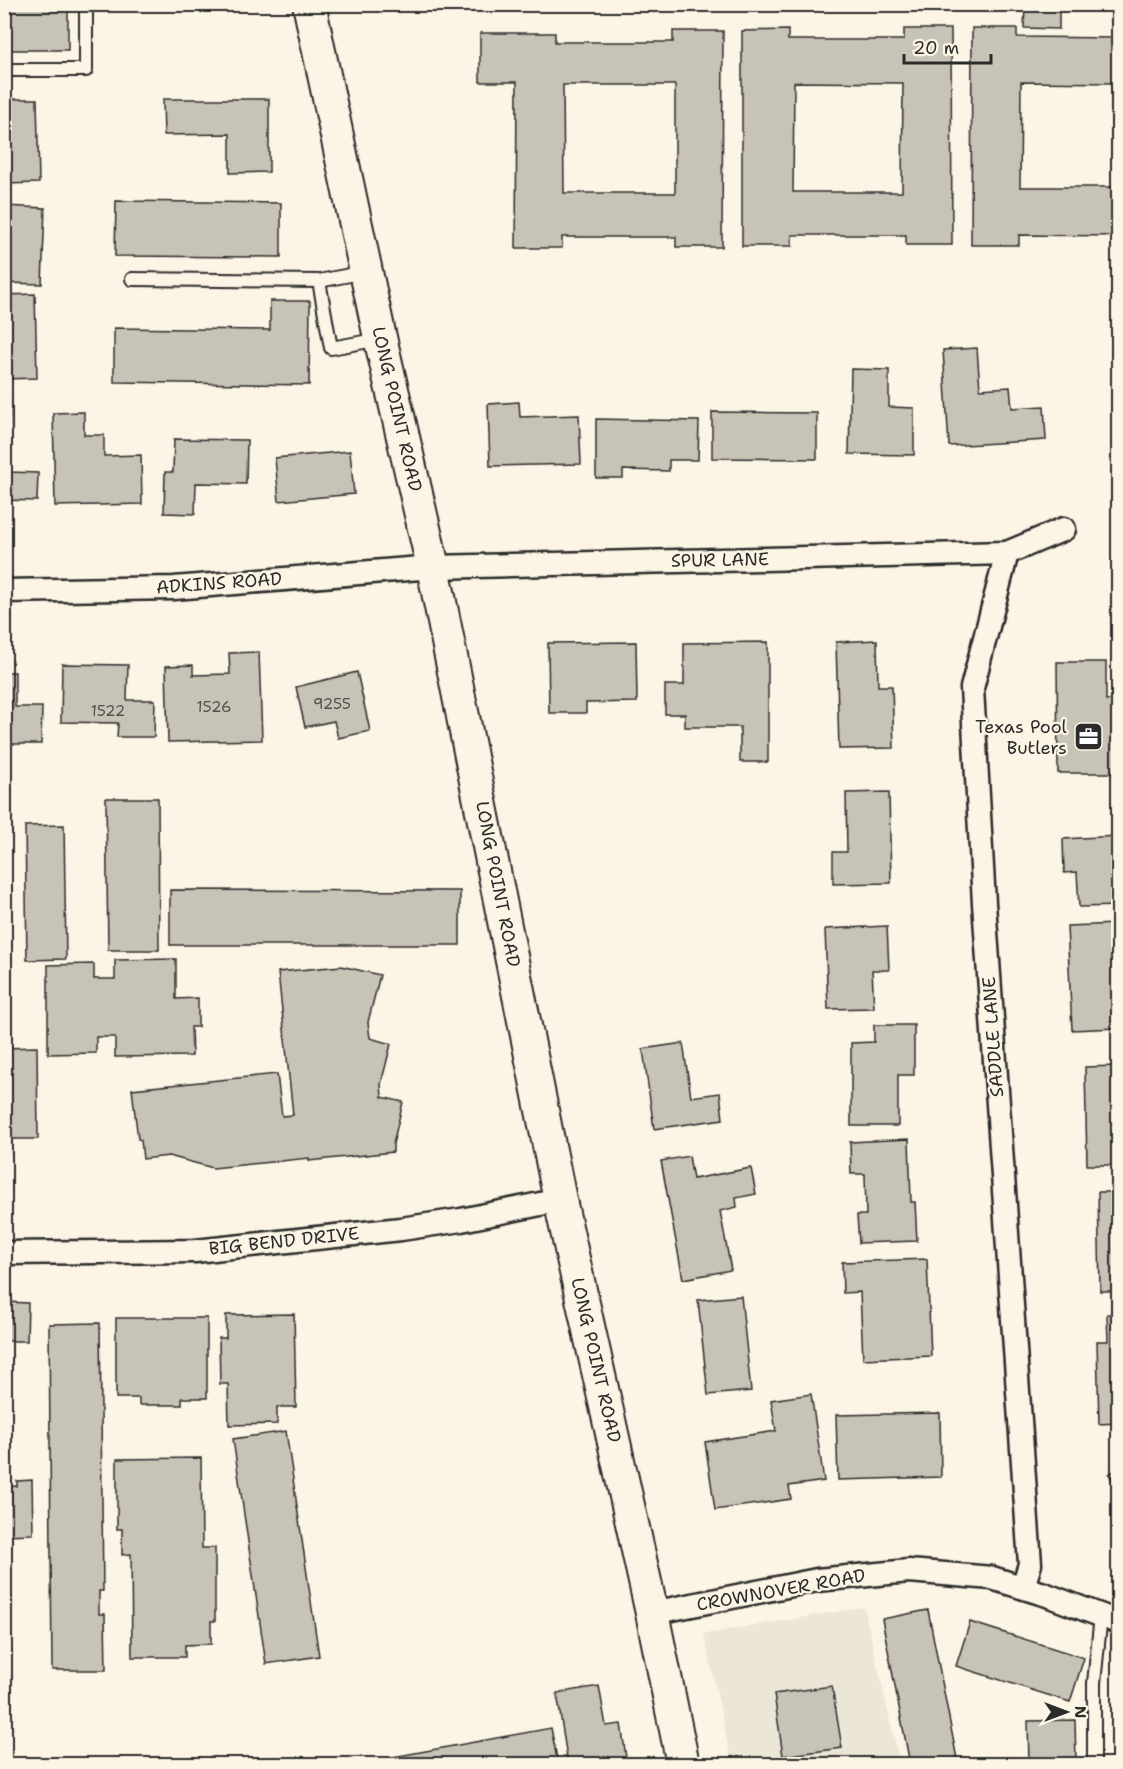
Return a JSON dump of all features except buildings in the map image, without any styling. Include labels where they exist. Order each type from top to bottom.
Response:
[{"type":"main road","name":"LONG POINT ROAD","points":[[309,4],[380,339],[433,567],[560,1200],[652,1613],[682,1764]]},
{"type":"street","points":[[1007,553],[1064,529]]},
{"type":"street","name":"SPUR LANE","points":[[433,567],[1007,553]]},
{"type":"street","name":"SADDLE LANE","points":[[1007,553],[972,688],[985,915],[1030,1564],[1023,1587]]},
{"type":"street","name":"ADKINS ROAD","points":[[4,591],[174,588],[433,567]]},
{"type":"street","name":"BIG BEND DRIVE","points":[[4,1253],[195,1251],[401,1229],[461,1220],[560,1200]]},
{"type":"street","name":"CROWNOVER ROAD","points":[[652,1613],[818,1580],[909,1571],[992,1578],[1110,1619]]},
{"type":"lane","points":[[4,70],[86,70],[86,4]]},
{"type":"lane","points":[[132,279],[319,281],[366,272]]},
{"type":"lane","points":[[319,281],[332,348],[380,339]]},
{"type":"lane","points":[[1094,1764],[1094,1683],[1110,1619]]},
{"type":"shaded area","points":[[864,1607],[900,1764],[732,1764],[704,1634]]},
{"type":"place","name":"Texas Pool Butlers","points":[[1088,737]]}]
